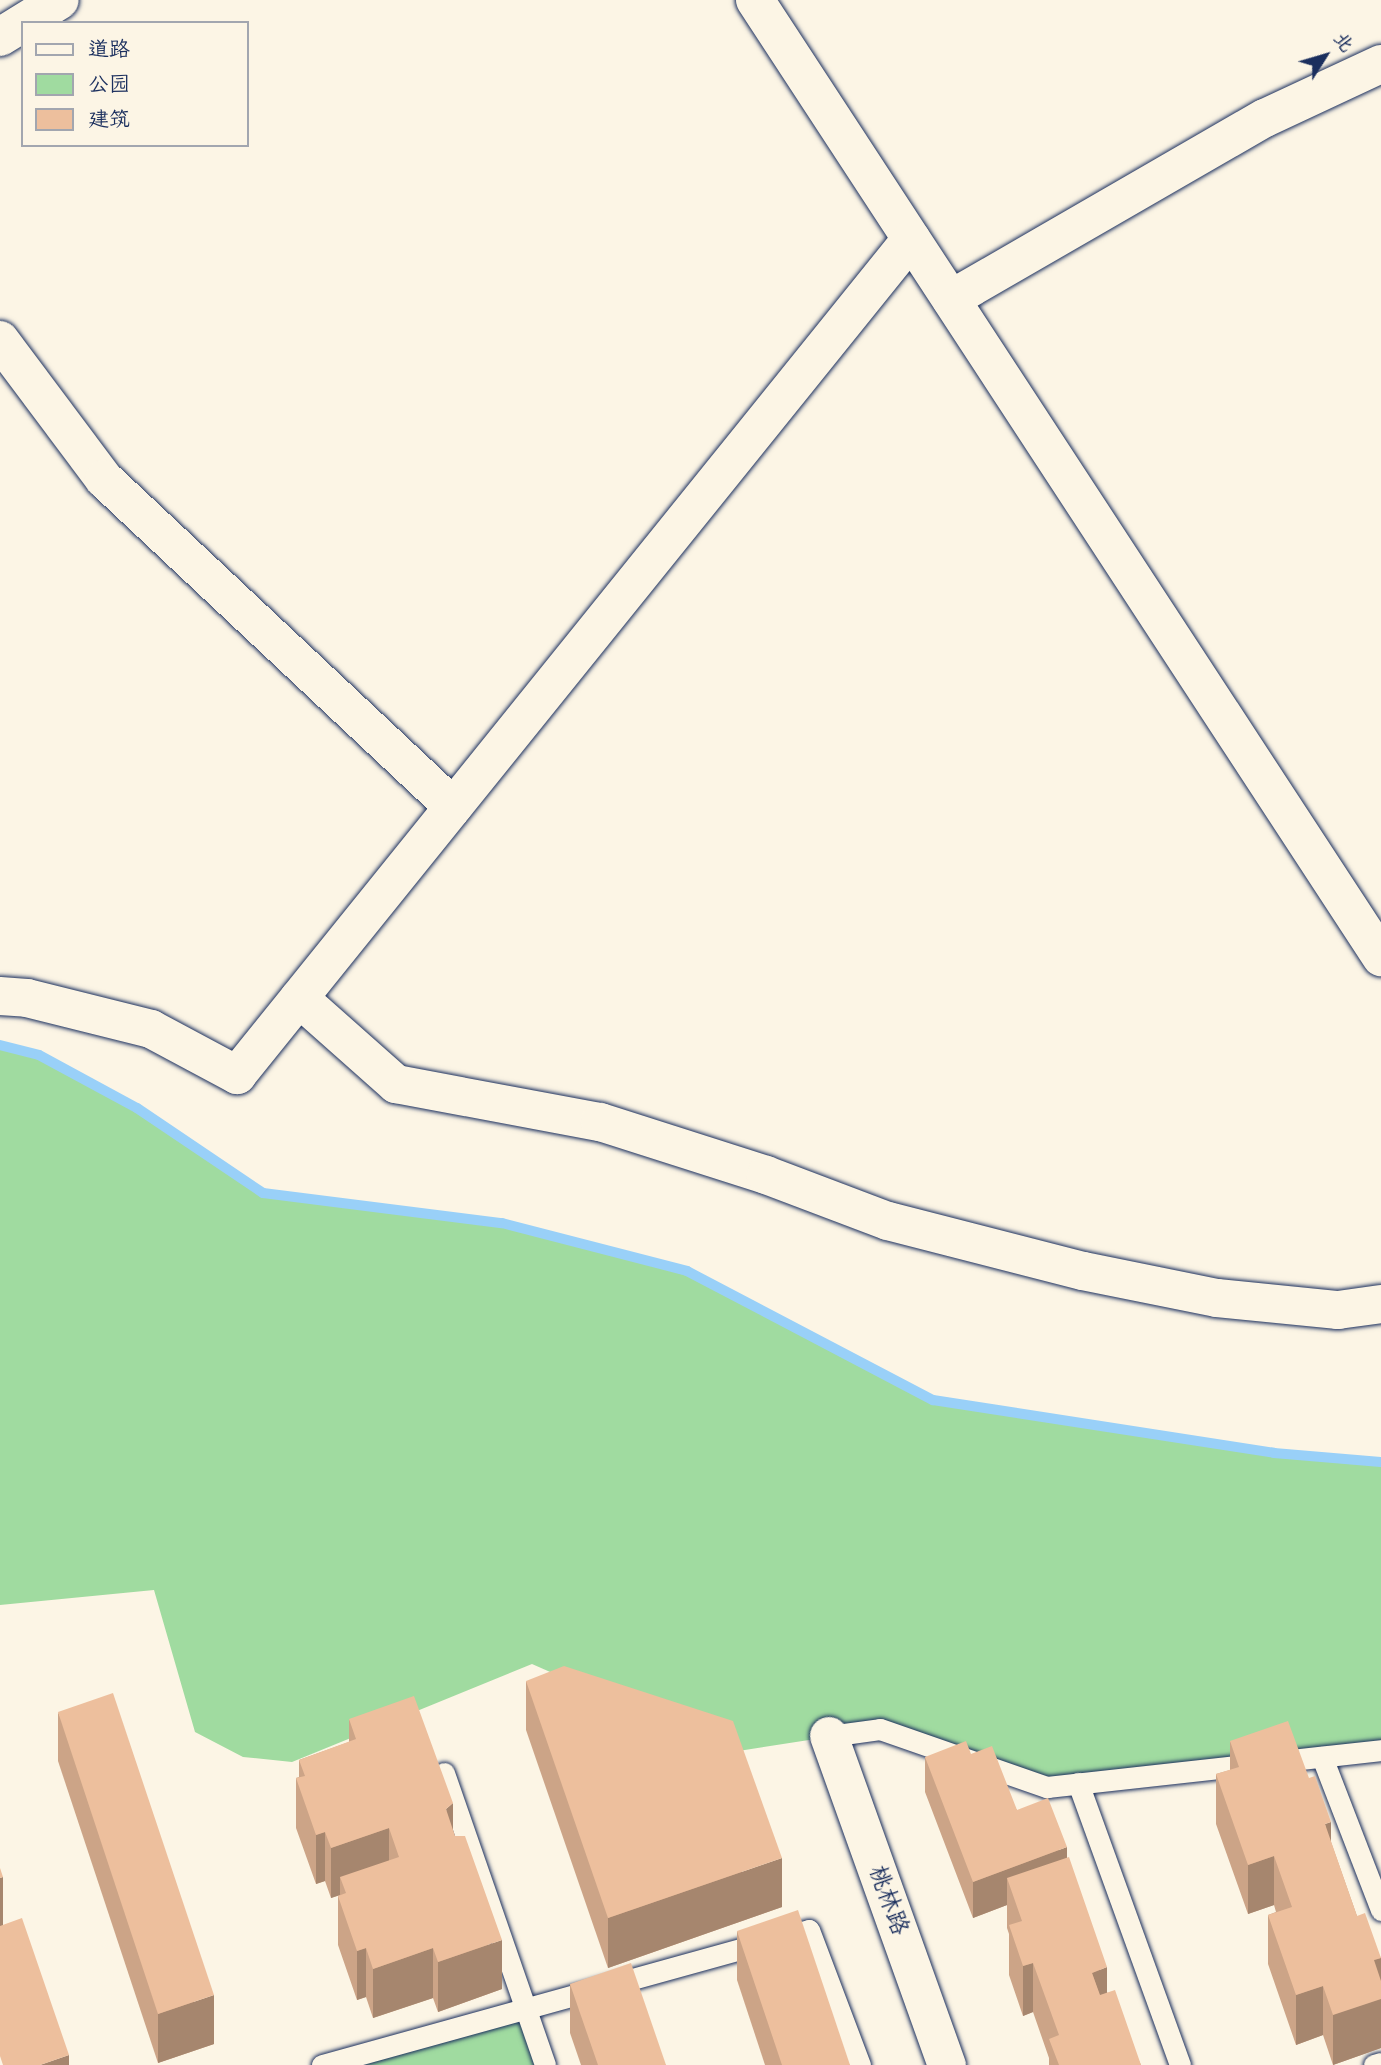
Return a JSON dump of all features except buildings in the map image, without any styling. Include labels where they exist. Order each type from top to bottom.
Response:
[{"type":"street","points":[[26,21],[60,0]]},
{"type":"street","points":[[755,0],[1381,957]]},
{"type":"street","points":[[0,37],[21,24]]},
{"type":"street","points":[[951,299],[1265,118],[1381,64]]},
{"type":"street","points":[[0,996],[27,998],[151,1029],[237,1074],[911,239]]},
{"type":"street","points":[[0,340],[104,480],[453,807]]},
{"type":"street","points":[[299,998],[397,1084],[600,1122],[766,1175],[888,1222],[1083,1271],[1217,1298],[1338,1310],[1381,1304]]},
{"type":"street","name":"桃林路","points":[[829,1736],[947,2065]]},
{"type":"lane","points":[[829,1736],[880,1729],[1047,1787],[1381,1750]]},
{"type":"lane","points":[[1322,1757],[1381,1910]]},
{"type":"lane","points":[[444,1773],[545,2065]]},
{"type":"lane","points":[[1078,1783],[1180,2065]]},
{"type":"lane","points":[[322,2065],[809,1930],[860,2065]]},
{"type":"lane","points":[[1374,2065],[1381,2063]]},
{"type":"green space","points":[[0,1045],[39,1055],[137,1108],[263,1193],[502,1223],[687,1271],[933,1400],[1274,1453],[1381,1462],[1381,1750],[1047,1787],[880,1729],[732,1752],[532,1664],[292,1762],[243,1757],[195,1732],[154,1590],[0,1605]]},
{"type":"green space","points":[[527,2008],[545,2065],[322,2065]]},
{"type":"waterway","points":[[0,1045],[39,1055],[137,1108],[263,1193],[502,1223],[687,1271],[933,1400],[1274,1453],[1381,1462]]}]
